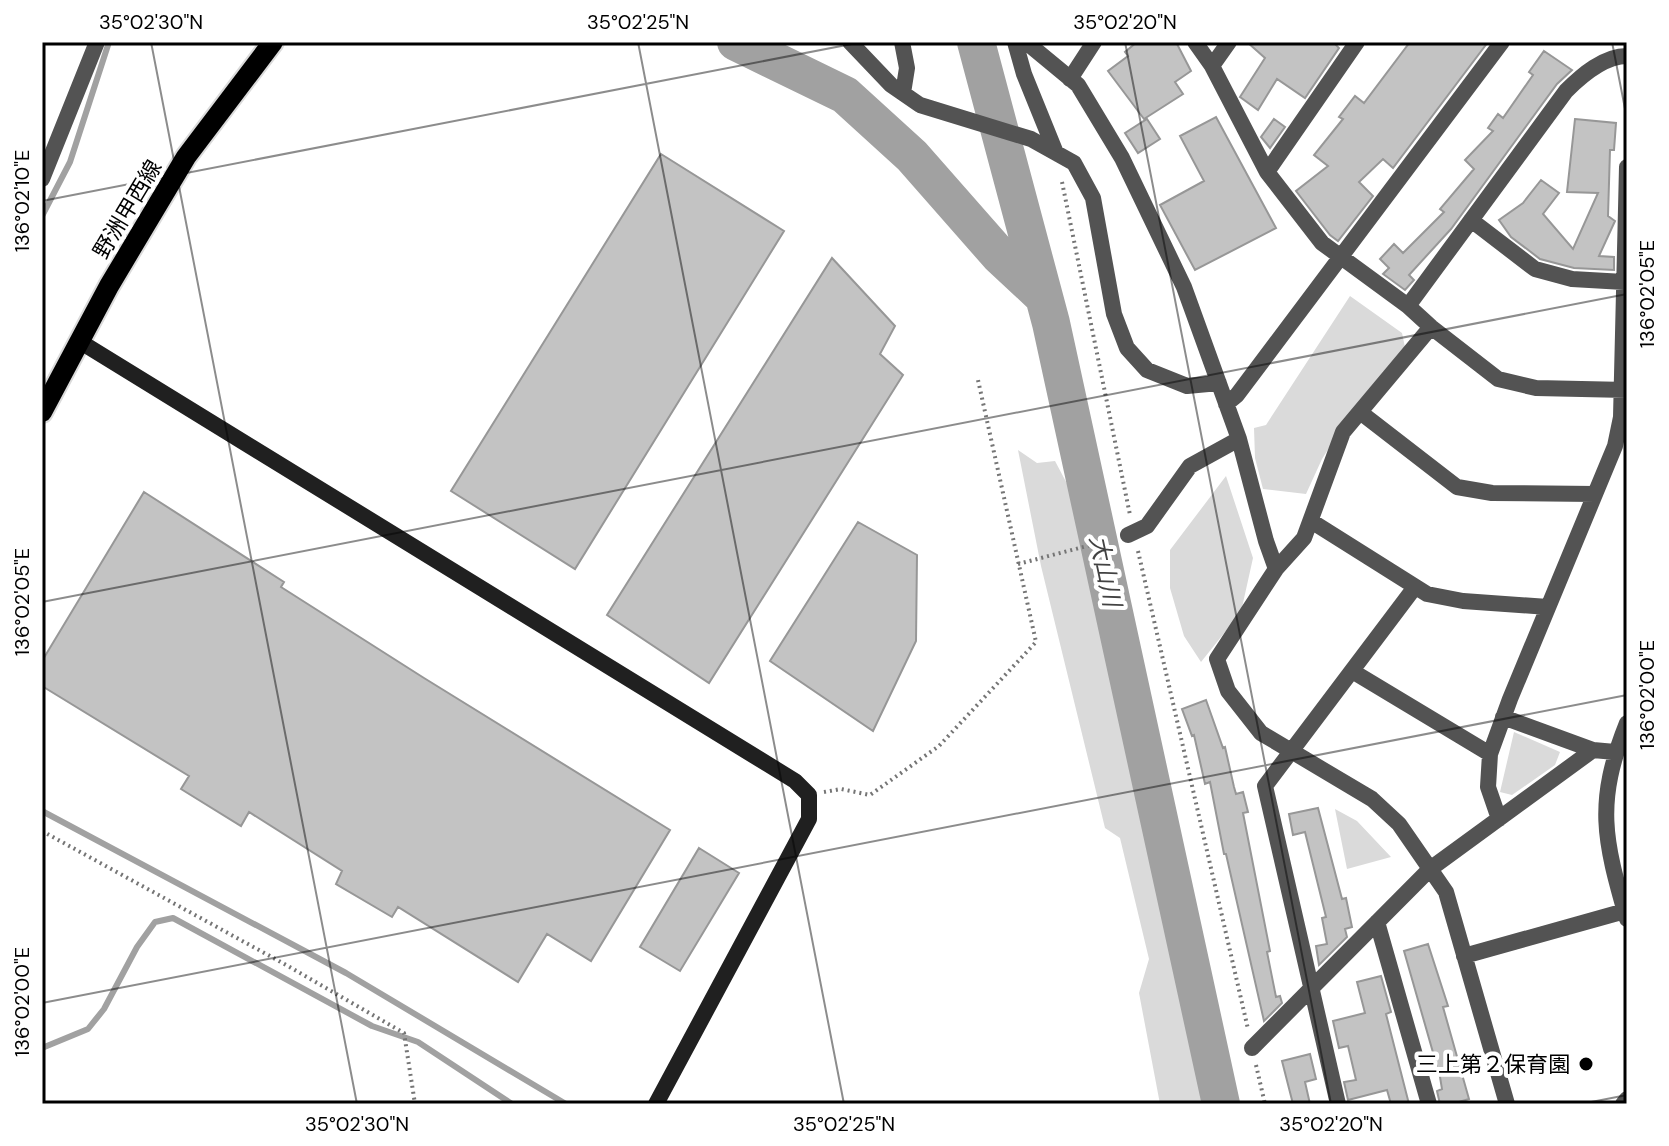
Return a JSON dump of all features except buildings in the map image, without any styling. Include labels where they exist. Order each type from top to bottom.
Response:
[{"type":"main road","name":"野洲甲西線","points":[[42,412],[79,341],[186,157],[273,42]]},
{"type":"street","points":[[42,179],[97,42]]},
{"type":"street","points":[[850,42],[891,85],[920,105],[1031,139],[1074,163],[1093,198],[1114,314],[1127,348],[1147,370],[1187,386],[1219,383]]},
{"type":"street","points":[[902,42],[907,68],[903,93]]},
{"type":"street","points":[[1015,42],[1024,74],[1056,153]]},
{"type":"street","points":[[1026,42],[1078,85],[1122,158],[1184,287],[1239,439],[1276,569]]},
{"type":"street","points":[[1070,79],[1094,42]]},
{"type":"street","points":[[1195,42],[1212,66],[1267,172],[1322,243],[1408,306],[1498,379],[1536,388],[1624,390]]},
{"type":"street","points":[[1212,66],[1229,42]]},
{"type":"street","points":[[1267,172],[1357,42]]},
{"type":"street","points":[[1226,404],[1237,395],[1502,42]]},
{"type":"street","points":[[1408,306],[1566,91],[1583,74],[1618,56],[1627,58],[1625,42]]},
{"type":"street","points":[[1499,819],[1488,787],[1490,754],[1615,446],[1621,417],[1627,167]]},
{"type":"street","points":[[1471,220],[1535,269],[1572,279],[1624,282]]},
{"type":"street","points":[[1431,327],[1343,432],[1304,538],[1276,569],[1217,659],[1228,691],[1261,733],[1372,799],[1399,824],[1446,892],[1507,1104]]},
{"type":"street","points":[[79,341],[782,773],[809,795],[809,819],[656,1104]]},
{"type":"street","points":[[1360,412],[1457,487],[1492,493],[1595,494]]},
{"type":"street","points":[[1131,534],[1147,526],[1190,466],[1239,439]]},
{"type":"street","points":[[1311,521],[1427,594],[1463,601],[1548,607]]},
{"type":"street","points":[[1338,1104],[1265,786],[1415,587]]},
{"type":"street","points":[[1352,671],[1490,754]]},
{"type":"street","points":[[1503,717],[1593,750],[1615,752]]},
{"type":"street","points":[[1464,956],[1625,904],[1605,830],[1607,792],[1615,752],[1627,723]]},
{"type":"street","points":[[1252,1048],[1430,869],[1593,750]]},
{"type":"street","points":[[1377,922],[1429,1104]]},
{"type":"street","points":[[1623,1104],[1627,1099]]},
{"type":"path","points":[[1056,153],[1131,534],[1265,1104]]},
{"type":"path","points":[[809,795],[841,789],[870,795],[939,746],[1036,642],[978,380]]},
{"type":"path","points":[[1018,564],[1131,534]]},
{"type":"path","points":[[42,831],[404,1033],[415,1104]]},
{"type":"shaded area","points":[[1350,296],[1402,333],[1406,352],[1351,413],[1322,459],[1306,494],[1263,489],[1255,458],[1254,428],[1266,425]]},
{"type":"shaded area","points":[[1018,450],[1037,463],[1055,461],[1110,565],[1233,1104],[1160,1104],[1139,993],[1149,959],[1120,838],[1105,828],[1041,566]]},
{"type":"shaded area","points":[[1226,476],[1253,558],[1241,612],[1201,662],[1184,636],[1170,588],[1170,550]]},
{"type":"shaded area","points":[[1514,732],[1560,752],[1555,765],[1512,795],[1500,792]]},
{"type":"shaded area","points":[[1335,809],[1357,821],[1391,857],[1347,869]]},
{"type":"waterway","points":[[42,216],[70,162],[109,42]]},
{"type":"waterway","points":[[736,42],[845,95],[912,156],[999,255],[1044,297]]},
{"type":"waterway","name":"大山川","points":[[976,42],[1051,323],[1221,1104]]},
{"type":"waterway","points":[[42,811],[346,973],[566,1104]]},
{"type":"waterway","points":[[42,1048],[88,1029],[104,1009],[137,947],[155,922],[173,918],[372,1026],[418,1042],[512,1104]]},
{"type":"place","name":"三上第２保育園","points":[[1586,1064]]}]
